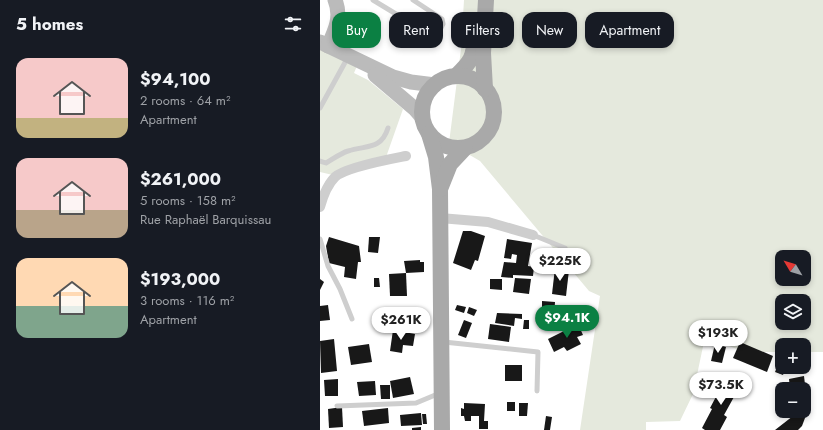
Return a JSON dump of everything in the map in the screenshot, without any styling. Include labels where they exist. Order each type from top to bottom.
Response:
[{"type":"main road","points":[[335,0],[338,14],[338,24],[324,44],[393,77],[411,82],[435,85]]},
{"type":"main road","points":[[422,117],[422,105],[427,94],[435,85],[444,79],[456,76],[470,64],[475,52],[477,0]]},
{"type":"main road","points":[[429,134],[436,142],[445,146],[465,148],[475,144],[484,137],[490,129],[493,119],[492,103],[485,89],[483,53],[486,0]]},
{"type":"main road","points":[[354,59],[405,99],[422,117],[436,157],[440,189],[442,430]]},
{"type":"main road","points":[[456,76],[472,80],[485,89]]},
{"type":"main road","points":[[440,189],[450,164],[465,148]]},
{"type":"street","points":[[320,207],[328,187],[337,176],[385,160],[406,156]]},
{"type":"street","points":[[440,218],[488,222],[533,235]]},
{"type":"lane","points":[[373,0],[429,34],[437,35],[443,24],[442,19],[413,0]]},
{"type":"lane","points":[[320,108],[354,59]]},
{"type":"lane","points":[[320,161],[326,163],[347,151],[375,145],[384,139],[388,128]]},
{"type":"lane","points":[[533,235],[565,248]]},
{"type":"lane","points":[[320,239],[328,266],[340,289],[352,319]]},
{"type":"lane","points":[[441,341],[538,352],[537,392]]},
{"type":"lane","points":[[337,406],[416,403],[441,392]]},
{"type":"shaded area","points":[[464,0],[823,0],[823,352],[811,352],[811,338],[775,338],[775,352],[745,352],[705,337],[693,394],[680,421],[646,422],[646,430],[580,430],[600,296],[589,291],[480,161],[449,143],[461,48],[514,48],[514,12],[463,12]]},
{"type":"shaded area","points":[[320,42],[359,61],[354,73],[368,80],[403,109],[385,160],[337,176],[320,172]]},
{"type":"building","points":[[463,231],[471,231],[485,236],[478,261],[475,260],[471,270],[453,263]]},
{"type":"building","points":[[329,237],[359,246],[361,262],[358,262],[356,279],[344,277],[345,267],[329,263],[326,246]]},
{"type":"building","points":[[369,237],[380,237],[378,253],[368,252]]},
{"type":"building","points":[[507,239],[532,243],[528,266],[534,267],[533,276],[513,275],[513,278],[501,277],[504,262],[516,263],[517,255],[512,254],[511,259],[504,258]]},
{"type":"building","points":[[420,260],[420,262],[424,262],[424,272],[406,273],[404,261]]},
{"type":"building","points":[[555,268],[569,270],[566,296],[552,294]]},
{"type":"building","points":[[406,273],[407,296],[390,296],[389,274]]},
{"type":"building","points":[[374,278],[379,278],[380,287],[374,287]]},
{"type":"building","points":[[515,278],[531,279],[529,294],[513,292]]},
{"type":"building","points":[[320,279],[324,282],[320,290]]},
{"type":"building","points":[[490,279],[502,279],[502,290],[490,289]]},
{"type":"building","points":[[542,301],[555,302],[554,317],[542,318]]},
{"type":"building","points":[[328,305],[330,320],[320,321],[320,306]]},
{"type":"building","points":[[457,305],[466,307],[464,313],[455,310]]},
{"type":"building","points":[[469,307],[477,310],[474,316],[467,313]]},
{"type":"building","points":[[395,311],[416,312],[415,326],[394,324]]},
{"type":"building","points":[[497,313],[522,314],[522,319],[515,318],[514,326],[495,323]]},
{"type":"building","points":[[464,320],[472,323],[466,338],[458,335]]},
{"type":"building","points":[[524,320],[529,320],[529,329],[523,329]]},
{"type":"building","points":[[490,324],[511,327],[509,342],[488,339]]},
{"type":"building","points":[[578,324],[583,335],[577,337],[581,344],[567,351],[564,347],[554,352],[548,339]]},
{"type":"building","points":[[393,330],[415,334],[413,346],[403,345],[402,353],[390,351]]},
{"type":"building","points":[[334,339],[337,371],[321,373],[320,341]]},
{"type":"building","points":[[740,342],[773,356],[767,372],[733,358]]},
{"type":"building","points":[[369,344],[372,362],[351,365],[348,347]]},
{"type":"building","points":[[715,344],[726,347],[722,363],[711,361]]},
{"type":"building","points":[[505,365],[522,365],[522,381],[505,381]]},
{"type":"building","points":[[804,376],[805,382],[789,382],[789,379]]},
{"type":"building","points":[[410,377],[414,394],[393,398],[390,381]]},
{"type":"building","points":[[726,378],[740,386],[724,415],[727,417],[720,430],[705,430],[702,428],[712,409],[710,408]]},
{"type":"building","points":[[338,379],[338,396],[325,396],[324,380]]},
{"type":"building","points":[[375,381],[376,395],[359,396],[357,382]]},
{"type":"building","points":[[380,385],[390,385],[390,399],[381,399]]},
{"type":"building","points":[[507,402],[515,402],[515,411],[507,411]]},
{"type":"building","points":[[464,403],[485,404],[484,421],[488,421],[488,429],[479,429],[479,416],[471,416],[471,421],[465,421],[464,416],[461,416],[461,408],[464,409]]},
{"type":"building","points":[[519,403],[528,403],[527,416],[519,416]]},
{"type":"building","points":[[342,407],[343,427],[329,428],[328,409]]},
{"type":"building","points":[[388,408],[389,423],[364,426],[362,411]]},
{"type":"building","points":[[421,413],[422,425],[401,426],[400,415]]},
{"type":"building","points":[[422,414],[426,414],[427,424],[423,424]]},
{"type":"building","points":[[546,416],[552,417],[550,430],[544,430]]},
{"type":"building","points":[[790,418],[805,418],[802,426],[798,430],[775,430]]},
{"type":"building","points":[[421,427],[421,430],[412,430],[412,428]]}]
